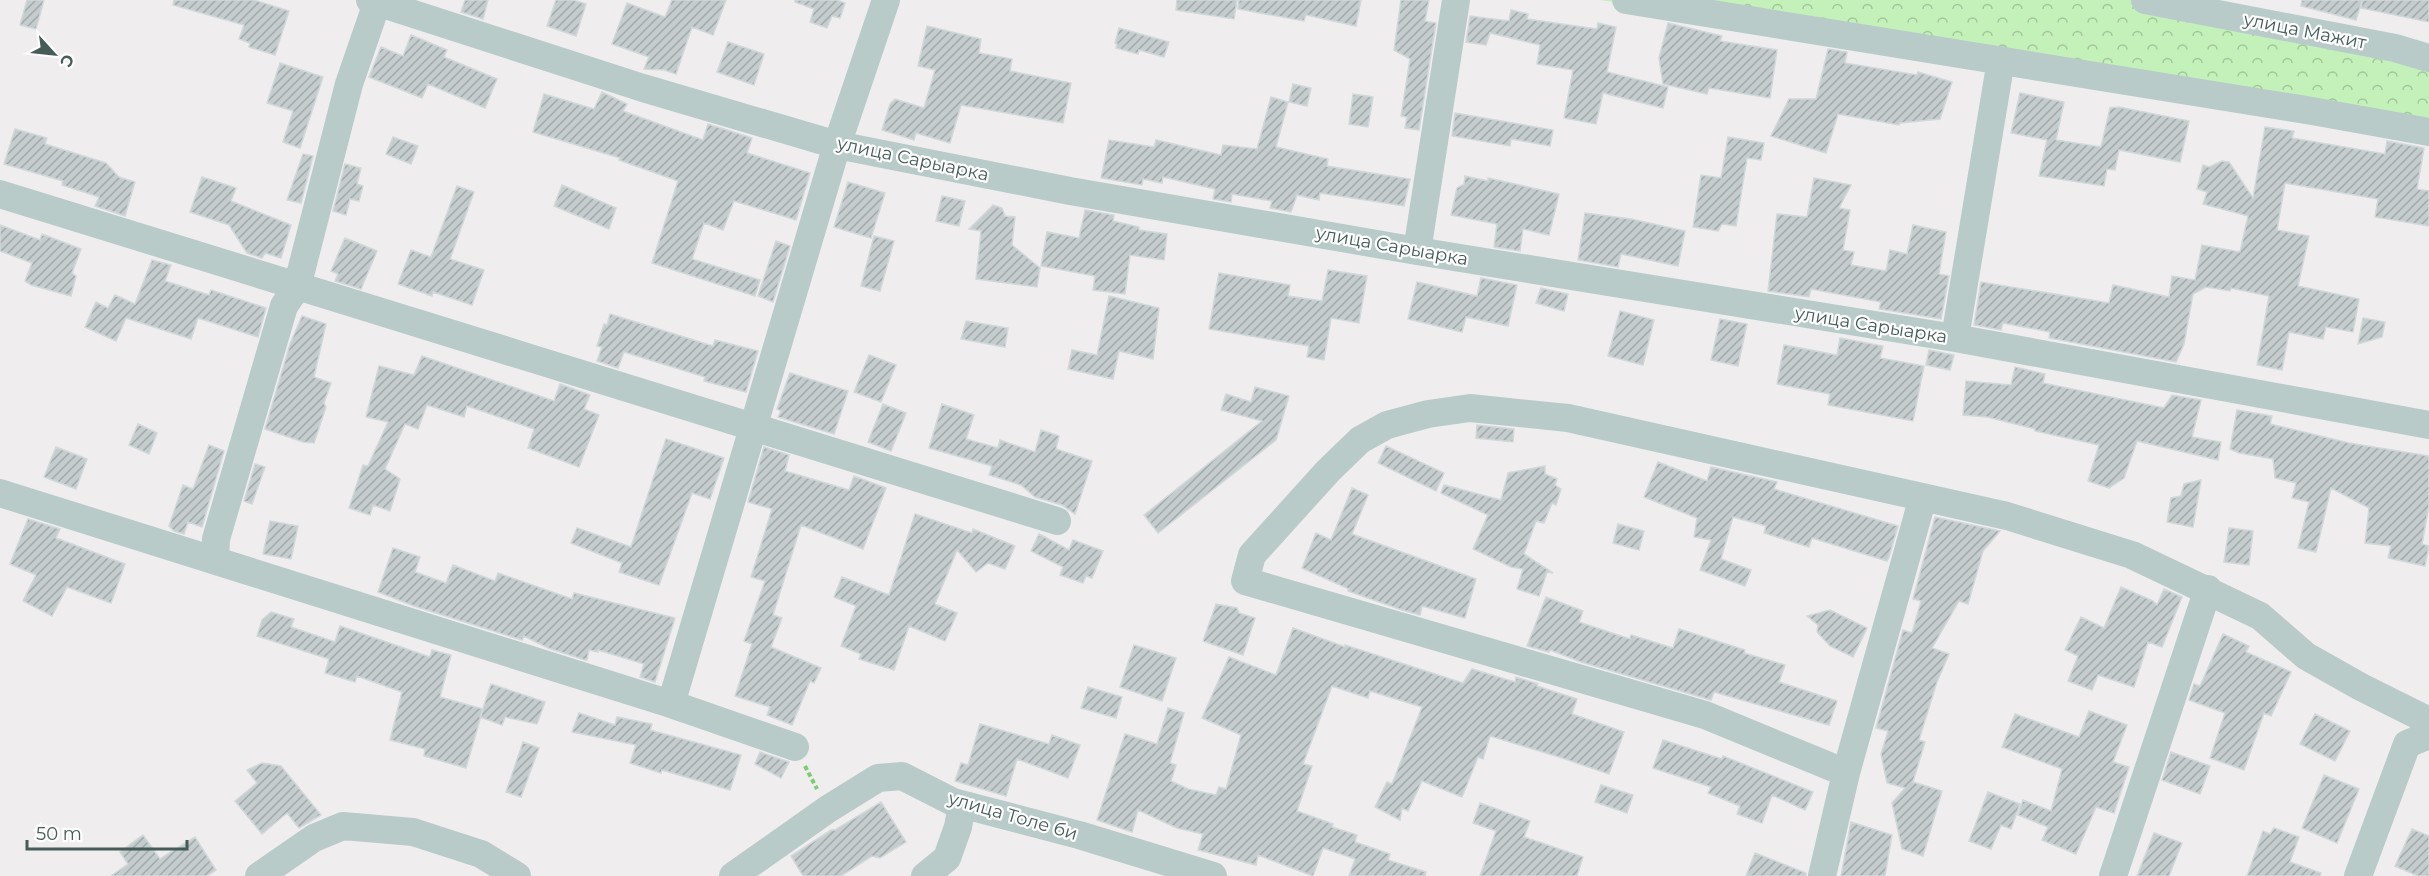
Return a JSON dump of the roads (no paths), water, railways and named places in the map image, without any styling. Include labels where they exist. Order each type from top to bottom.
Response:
[{"type":"street","points":[[671,704],[837,145],[886,0]]},
{"type":"street","points":[[1417,251],[1456,0]]},
{"type":"street","points":[[1626,0],[2429,132]]},
{"type":"street","name":"улица Мажит","points":[[2145,0],[2396,48],[2429,58]]},
{"type":"street","points":[[215,560],[216,539],[284,306],[297,287],[349,84],[375,1]]},
{"type":"street","name":"улица Сарыарка","points":[[375,1],[643,88],[837,145],[1070,191],[1417,251],[1955,338],[2429,425]]},
{"type":"street","points":[[1955,338],[2001,60]]},
{"type":"street","points":[[0,194],[1057,521]]},
{"type":"street","points":[[1845,773],[1705,716],[1245,581],[1252,555],[1360,440],[1386,425],[1428,414],[1470,408],[1568,418],[2007,516],[2132,555],[2208,589],[2260,616],[2306,656],[2429,721]]},
{"type":"street","points":[[0,493],[671,704],[795,747]]},
{"type":"street","points":[[1822,876],[1845,773],[1923,497]]},
{"type":"street","points":[[2113,876],[2208,589]]},
{"type":"street","points":[[2358,876],[2408,744],[2429,735]]},
{"type":"street","name":"улица Толе би","points":[[733,876],[828,809],[878,778],[902,776],[962,805],[1079,835],[1213,876]]},
{"type":"street","points":[[925,876],[947,858],[958,827],[962,805]]},
{"type":"street","points":[[259,876],[314,838],[343,826],[413,832],[481,854],[517,876]]}]
